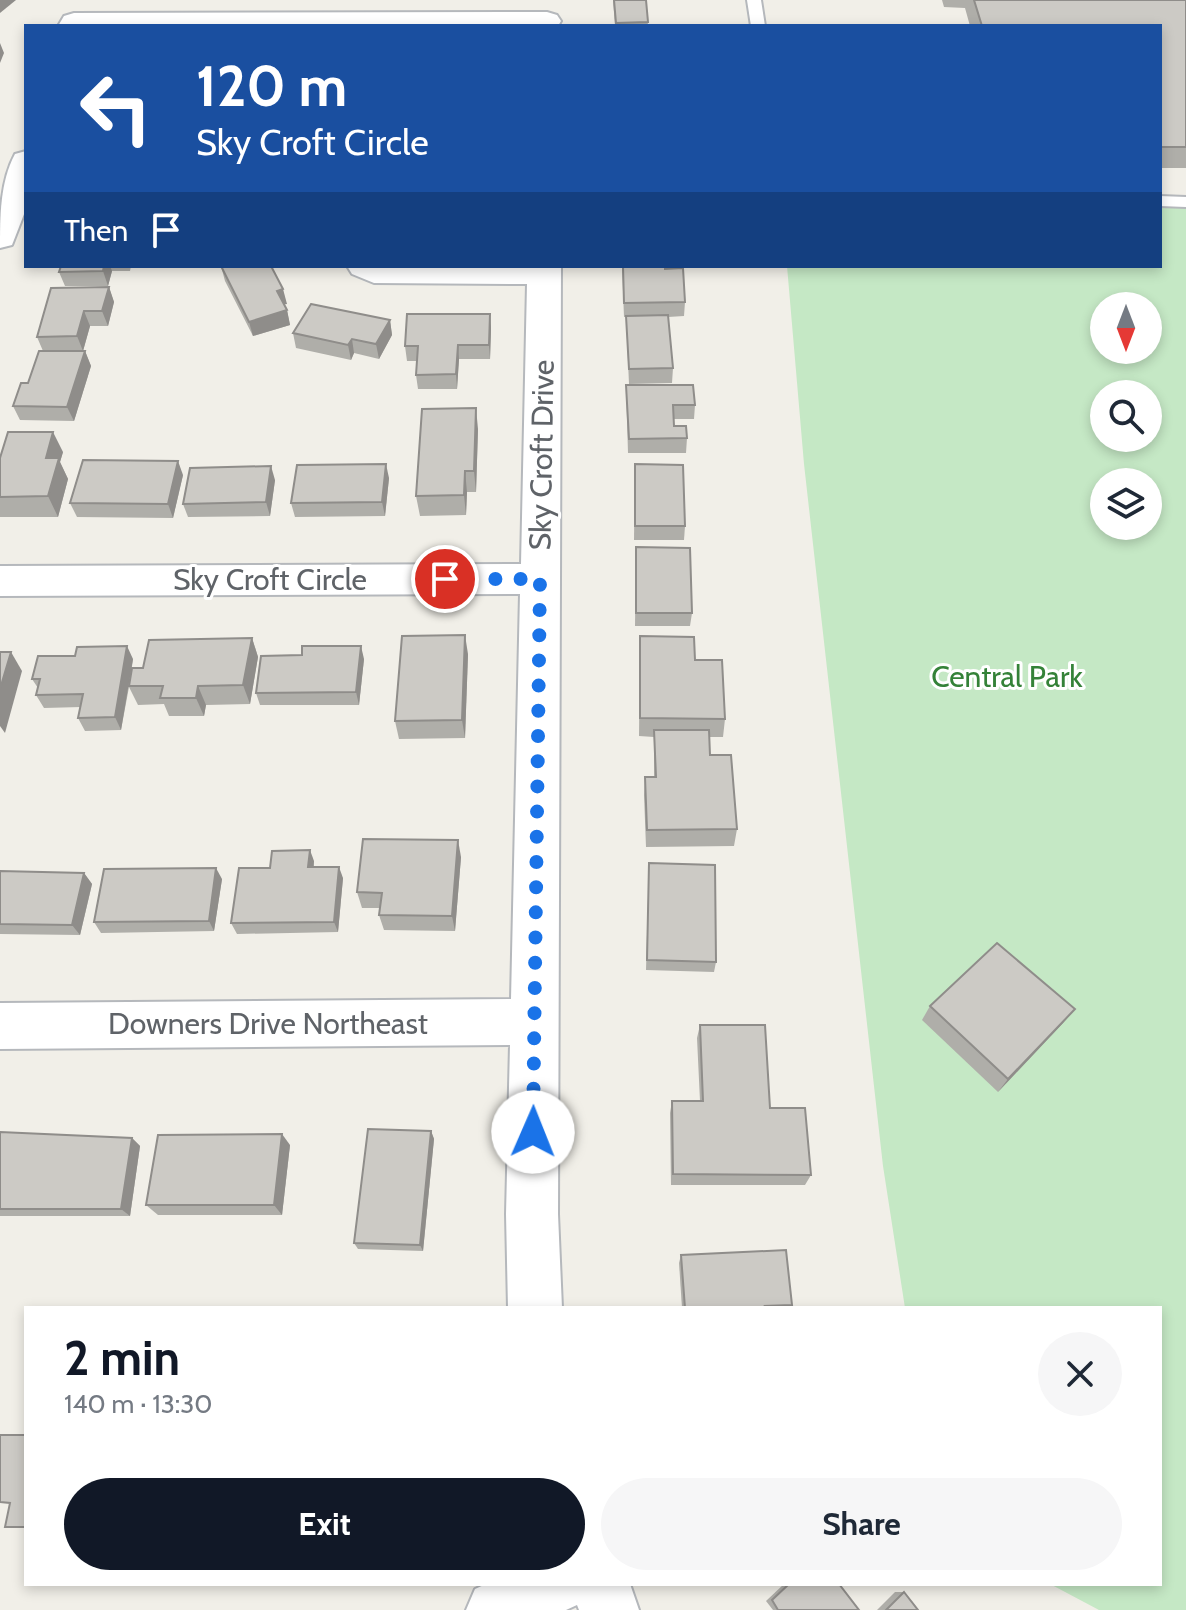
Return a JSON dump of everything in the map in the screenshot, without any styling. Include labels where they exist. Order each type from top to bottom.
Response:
[{"type":"street","points":[[73,24],[547,16]]},
{"type":"street","points":[[0,238],[24,167]]},
{"type":"street","name":"Sky Croft Drive","points":[[367,268],[374,272],[544,270],[532,1214],[535,1306]]},
{"type":"street","name":"Sky Croft Circle","points":[[0,581],[540,579]]},
{"type":"street","name":"Downers Drive Northeast","points":[[0,1026],[536,1022]]},
{"type":"street","points":[[496,1610],[552,1586]]},
{"type":"street","points":[[601,1586],[609,1610]]},
{"type":"lane","points":[[754,0],[758,24]]},
{"type":"lane","points":[[1162,201],[1186,202]]},
{"type":"green space","name":"Central Park","points":[[1162,208],[1186,208],[1186,1610],[1099,1610],[1054,1586],[1162,1586],[1162,1306],[905,1306],[883,1166],[804,464],[787,268],[1162,268]]},
{"type":"building","points":[[614,0],[646,0],[648,22],[616,23]]},
{"type":"building","points":[[974,0],[1186,0],[1186,147],[1162,147],[1162,24],[981,24]]},
{"type":"building","points":[[60,268],[104,268],[103,271],[59,272]]},
{"type":"building","points":[[222,268],[272,268],[283,289],[277,291],[287,310],[249,322]]},
{"type":"building","points":[[623,268],[683,268],[685,302],[624,303]]},
{"type":"building","points":[[109,287],[102,311],[84,311],[77,336],[37,337],[51,288]]},
{"type":"building","points":[[311,304],[390,320],[376,344],[352,339],[348,345],[293,333]]},
{"type":"building","points":[[407,314],[490,314],[489,345],[458,345],[456,374],[416,375],[418,346],[405,346]]},
{"type":"building","points":[[668,315],[673,368],[629,369],[626,316]]},
{"type":"building","points":[[39,351],[85,351],[67,407],[13,406],[21,383],[28,383]]},
{"type":"building","points":[[626,385],[693,385],[695,405],[673,405],[674,426],[686,426],[687,438],[629,439]]},
{"type":"building","points":[[476,408],[474,471],[465,471],[464,495],[416,496],[422,409]]},
{"type":"building","points":[[8,432],[53,432],[46,458],[59,458],[48,496],[0,497],[0,458]]},
{"type":"building","points":[[83,460],[178,461],[168,504],[70,503]]},
{"type":"building","points":[[386,464],[382,502],[291,503],[297,465]]},
{"type":"building","points":[[635,464],[683,465],[685,526],[635,526]]},
{"type":"building","points":[[271,466],[266,502],[183,504],[190,468]]},
{"type":"building","points":[[636,547],[690,548],[692,613],[636,613]]},
{"type":"building","points":[[465,635],[462,720],[395,721],[402,636]]},
{"type":"building","points":[[640,636],[694,637],[695,660],[722,660],[725,719],[640,718]]},
{"type":"building","points":[[252,638],[243,685],[198,686],[196,698],[160,698],[163,686],[129,686],[132,668],[143,668],[149,640]]},
{"type":"building","points":[[127,646],[115,717],[78,718],[83,694],[36,695],[40,679],[32,679],[38,656],[75,656],[77,647]]},
{"type":"building","points":[[302,646],[361,646],[356,692],[256,693],[261,656],[302,655]]},
{"type":"building","points":[[0,652],[11,652],[0,689]]},
{"type":"building","points":[[654,730],[709,730],[710,755],[731,755],[737,829],[647,830],[645,777],[656,777]]},
{"type":"building","points":[[363,839],[458,840],[452,916],[379,915],[382,893],[357,892]]},
{"type":"building","points":[[310,850],[308,867],[339,867],[334,922],[231,923],[239,868],[270,868],[272,851]]},
{"type":"building","points":[[649,863],[715,865],[716,962],[647,960]]},
{"type":"building","points":[[216,868],[209,921],[94,922],[104,869]]},
{"type":"building","points":[[0,871],[84,873],[72,925],[0,924]]},
{"type":"building","points":[[997,943],[1075,1009],[1008,1079],[930,1006]]},
{"type":"building","points":[[700,1025],[765,1025],[770,1108],[805,1108],[811,1175],[673,1174],[672,1101],[703,1101]]},
{"type":"building","points":[[368,1129],[431,1131],[420,1245],[354,1243]]},
{"type":"building","points":[[0,1132],[132,1138],[121,1209],[0,1209]]},
{"type":"building","points":[[282,1134],[274,1205],[146,1205],[158,1135]]},
{"type":"building","points":[[786,1250],[792,1305],[685,1306],[681,1255]]},
{"type":"building","points":[[0,1435],[24,1435],[24,1527],[5,1527],[10,1503],[0,1502]]},
{"type":"building","points":[[787,1586],[841,1586],[859,1610],[778,1610],[772,1600]]},
{"type":"building","points":[[904,1592],[918,1610],[886,1610]]},
{"type":"route","points":[[445,579],[540,579],[533,1132]]}]
